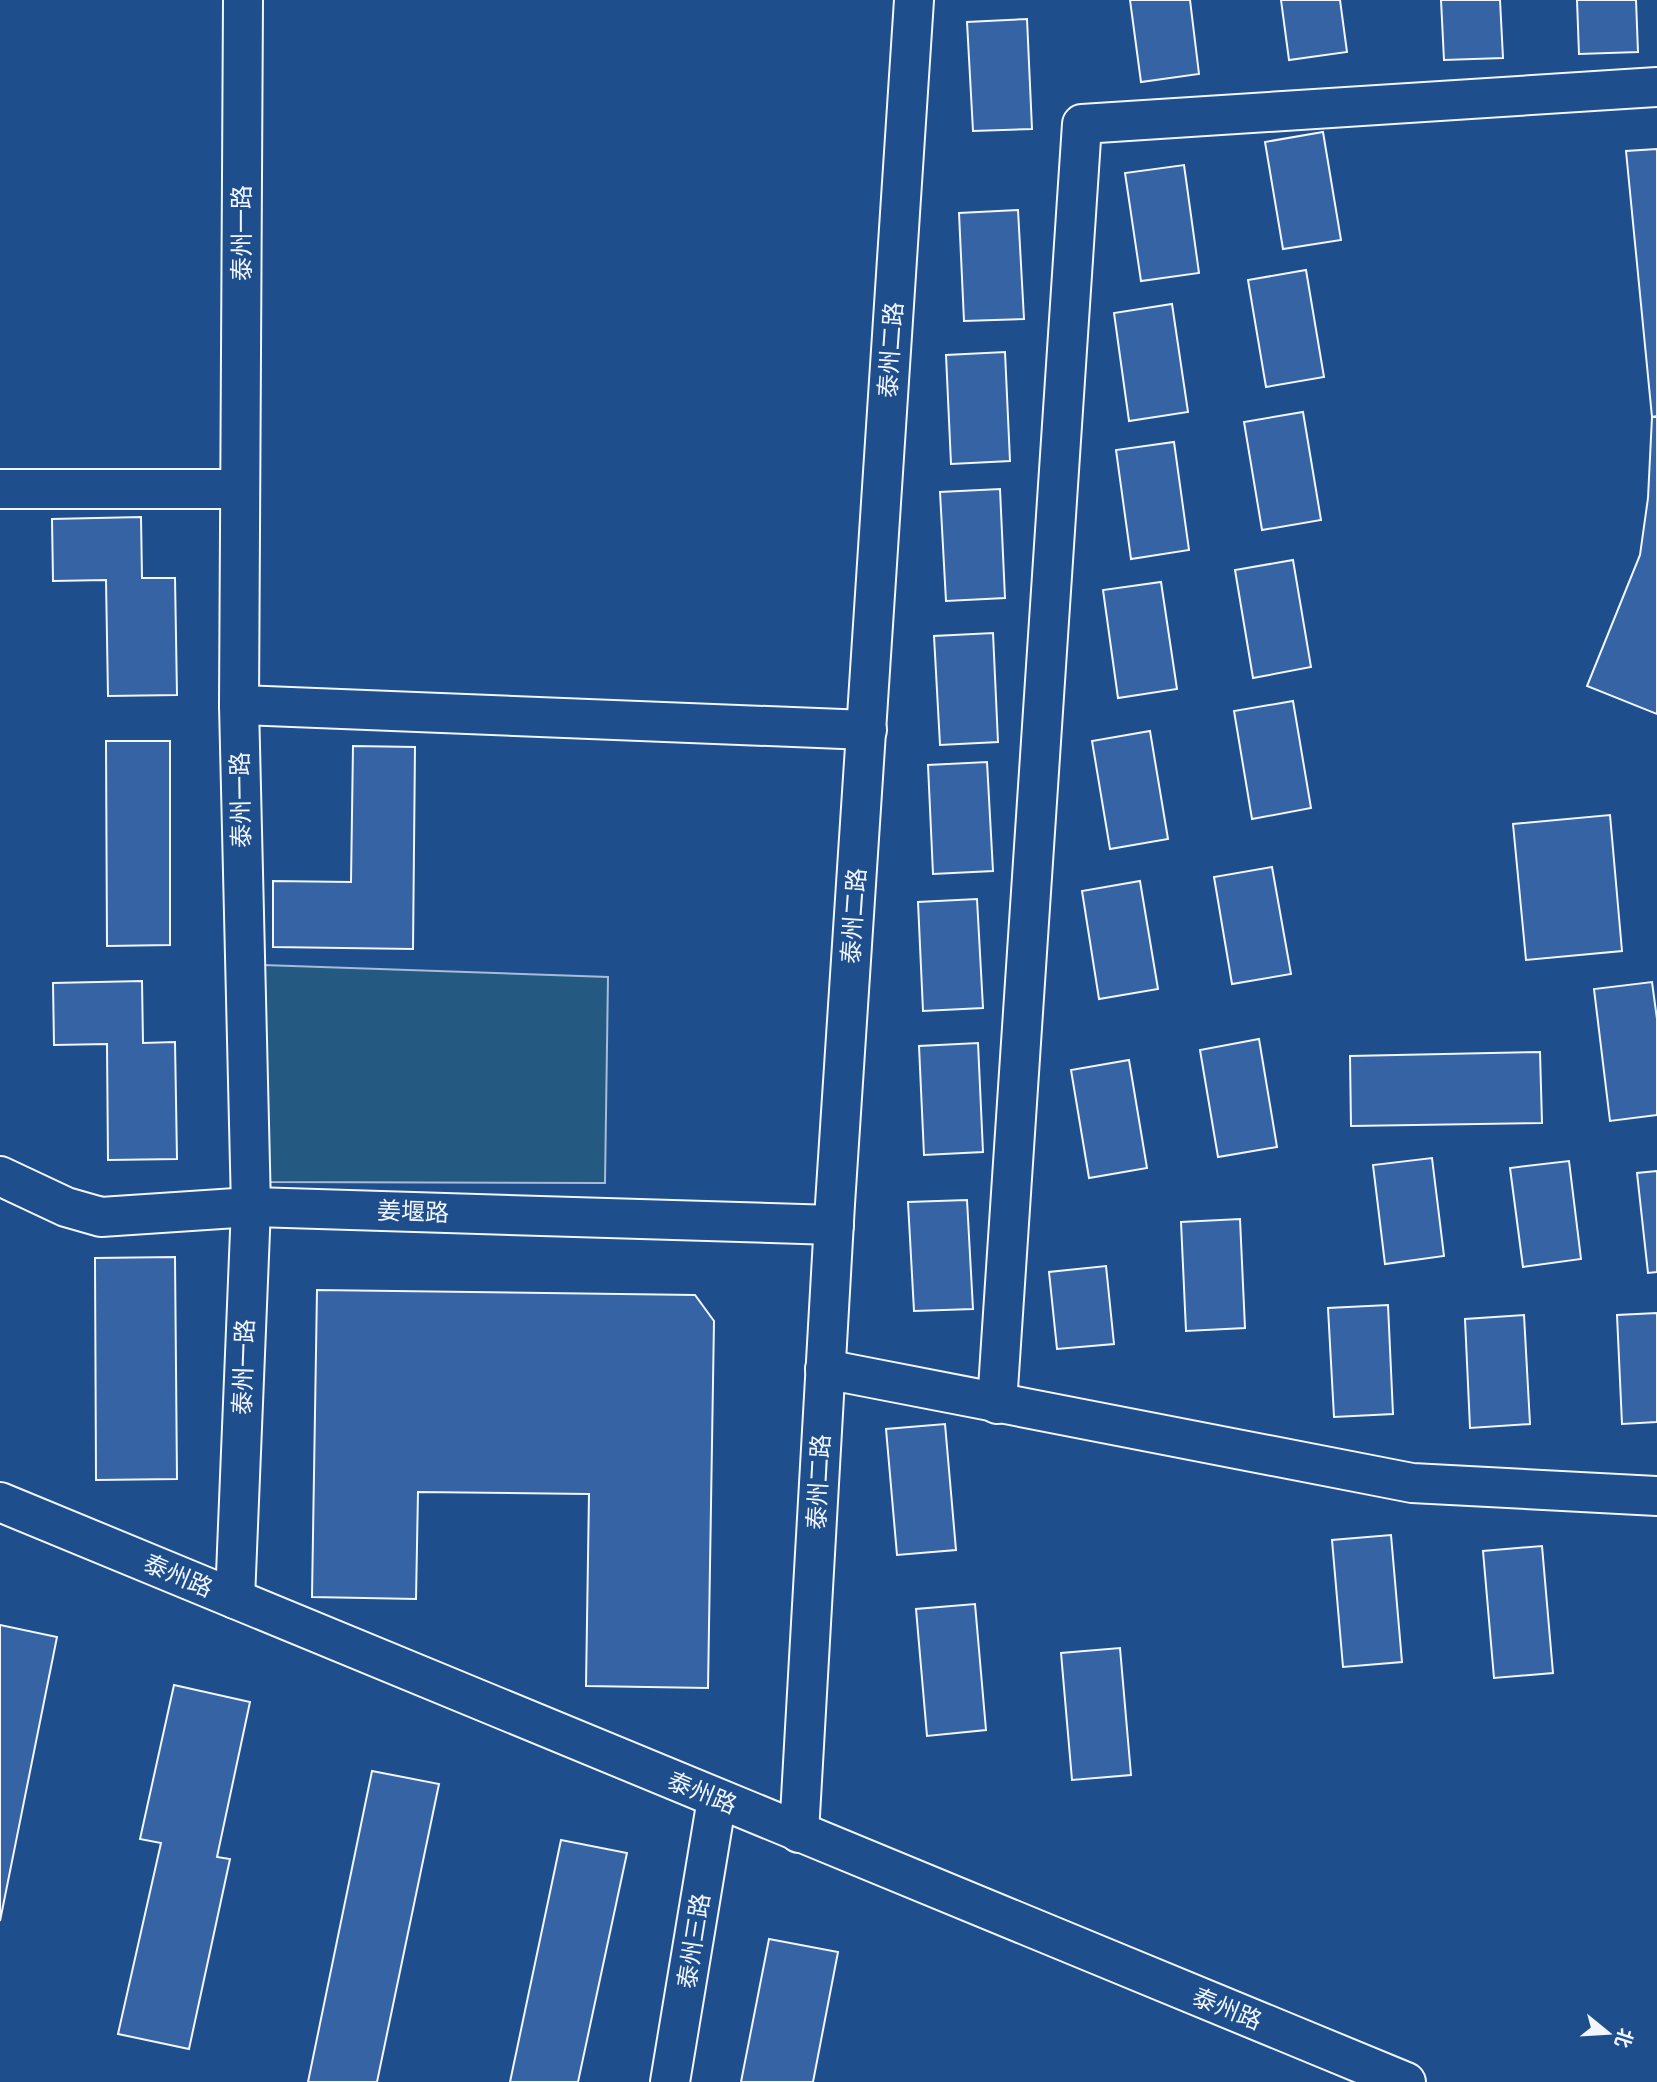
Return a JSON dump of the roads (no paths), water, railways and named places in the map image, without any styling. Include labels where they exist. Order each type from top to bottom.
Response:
[{"type":"street","name":"泰州一路","points":[[234,1600],[251,1207],[239,705],[243,0]]},
{"type":"street","name":"泰州二路","points":[[799,1833],[834,1224],[914,0]]},
{"type":"street","points":[[997,1404],[1082,124],[1657,87]]},
{"type":"street","points":[[0,489],[240,489]]},
{"type":"street","points":[[239,705],[867,730]]},
{"type":"street","name":"姜堰路","points":[[0,1176],[66,1207],[101,1216],[251,1207],[834,1224]]},
{"type":"street","points":[[825,1369],[1412,1483],[1657,1496]]},
{"type":"street","name":"泰州路","points":[[0,1502],[1406,2082]]},
{"type":"street","name":"泰州三路","points":[[670,2082],[717,1799]]}]
